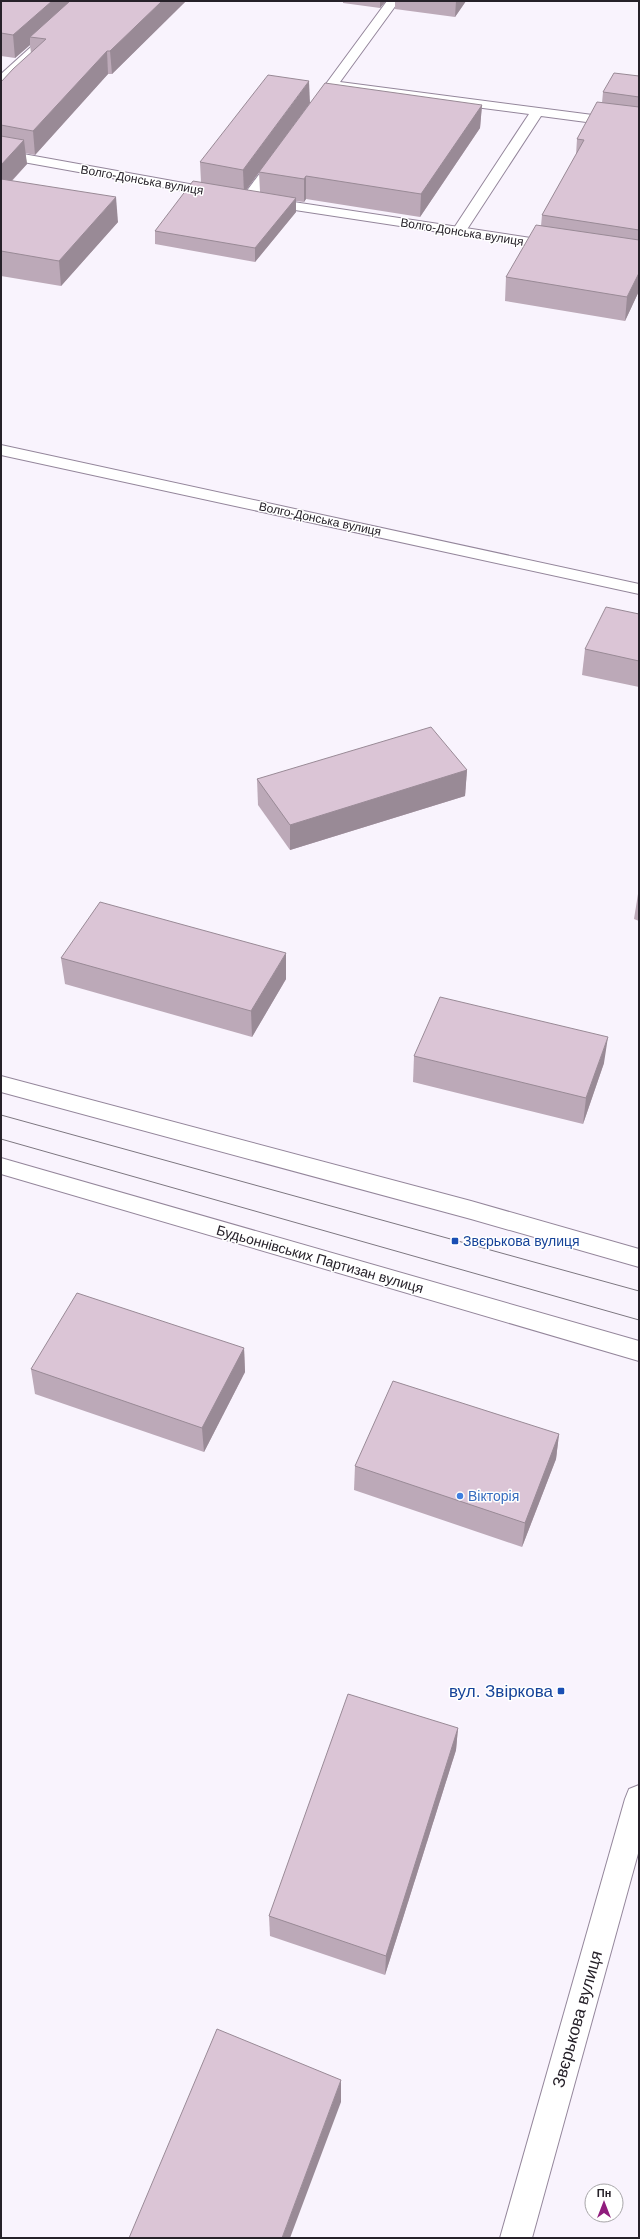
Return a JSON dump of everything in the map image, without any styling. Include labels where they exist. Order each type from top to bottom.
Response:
[{"type":"street","points":[[318,104],[393,1]]},
{"type":"street","points":[[1,80],[42,43]]},
{"type":"street","points":[[332,84],[639,125]]},
{"type":"street","points":[[459,231],[537,112]]},
{"type":"street","points":[[248,199],[285,148]]},
{"type":"street","name":"Волго-Донська вулиця","points":[[1,154],[248,199],[568,248]]},
{"type":"street","name":"Волго-Донська вулиця","points":[[1,450],[639,589]]},
{"type":"street","points":[[1,1084],[471,1210],[639,1258]]},
{"type":"street","name":"Будьоннівських Партизан вулиця","points":[[1,1166],[639,1351]]},
{"type":"street","name":"Звєрькова вулиця","points":[[516,2238],[639,1799]]},
{"type":"building","points":[[1,1],[52,1],[13,35],[1,33]]},
{"type":"building","points":[[70,1],[162,1],[110,51],[107,51],[33,131],[1,125],[1,82],[46,39],[30,37]]},
{"type":"building","points":[[614,73],[639,76],[639,97],[603,92]]},
{"type":"building","points":[[268,75],[309,81],[243,170],[200,162]]},
{"type":"building","points":[[325,83],[482,105],[421,194],[306,176],[304,179],[259,172]]},
{"type":"building","points":[[597,102],[639,107],[639,230],[542,215],[584,140],[577,139]]},
{"type":"building","points":[[1,136],[24,140],[1,165]]},
{"type":"building","points":[[1,179],[116,197],[59,261],[1,251]]},
{"type":"building","points":[[193,181],[296,198],[255,248],[155,231]]},
{"type":"building","points":[[536,225],[639,240],[639,273],[627,297],[506,277]]},
{"type":"building","points":[[606,607],[639,614],[639,661],[585,649]]},
{"type":"building","points":[[431,727],[467,770],[290,825],[257,779]]},
{"type":"building","points":[[100,902],[286,953],[251,1011],[61,958]]},
{"type":"building","points":[[440,997],[608,1037],[586,1098],[414,1056]]},
{"type":"building","points":[[77,1293],[244,1348],[202,1428],[31,1369]]},
{"type":"building","points":[[393,1381],[559,1434],[525,1523],[355,1466]]},
{"type":"building","points":[[348,1694],[458,1728],[386,1956],[269,1916]]},
{"type":"building","points":[[217,2029],[341,2080],[282,2238],[129,2238]]},
{"type":"tram line","points":[[1,1115],[639,1291]]},
{"type":"tram line","points":[[1,1139],[639,1320]]},
{"type":"place","name":"Звєрькова вулиця","points":[[455,1241]]},
{"type":"place","name":"Вікторія","points":[[460,1496]]},
{"type":"place","name":"вул. Звіркова","points":[[561,1691]]}]
